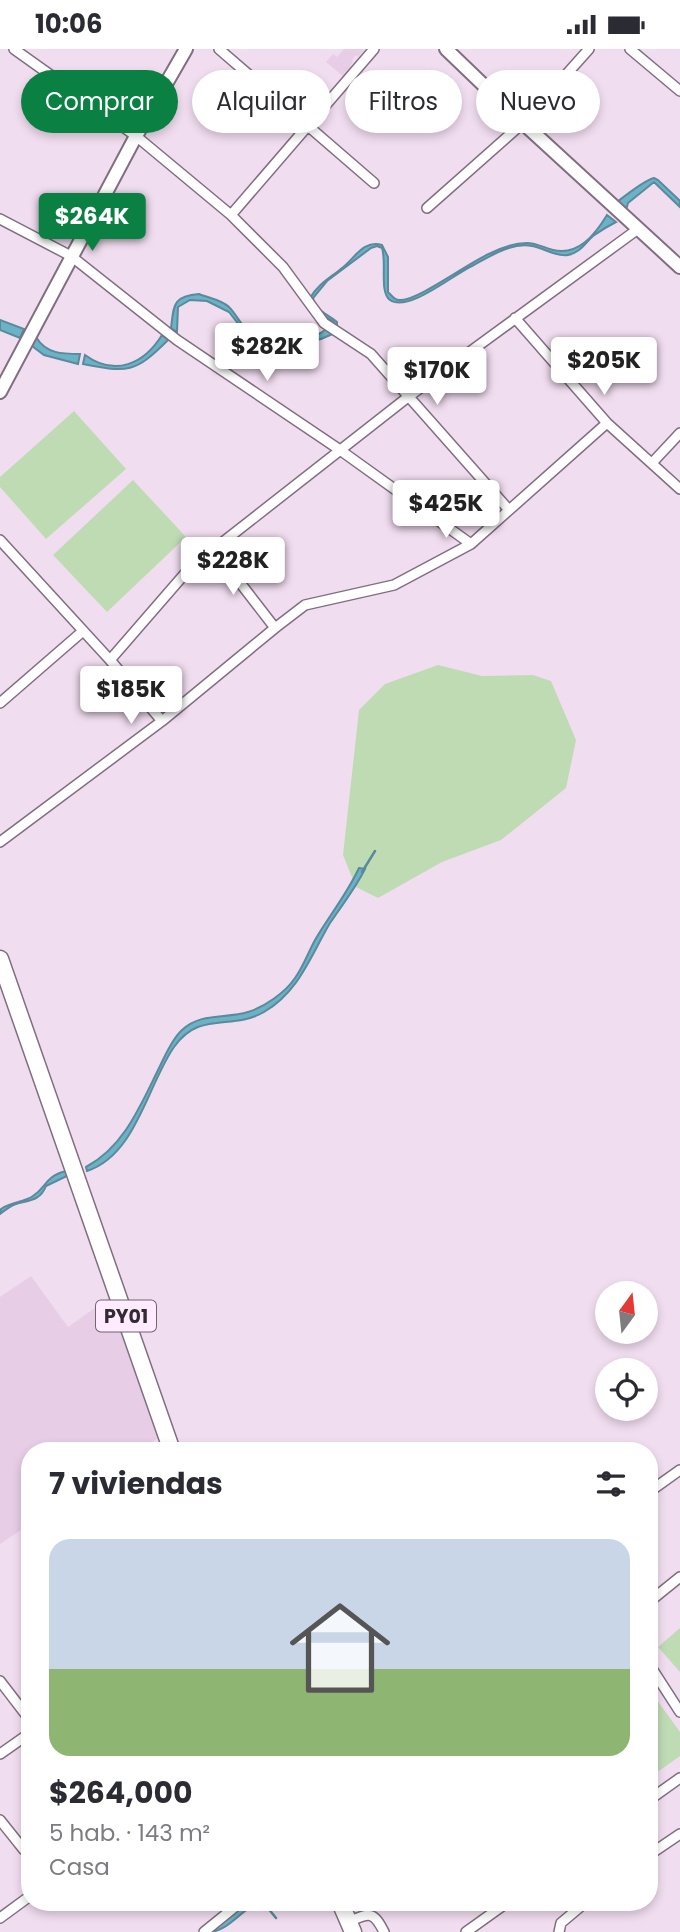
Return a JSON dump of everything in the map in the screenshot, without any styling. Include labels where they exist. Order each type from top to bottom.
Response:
[{"type":"highway","name":"PY01","points":[[0,959],[169,1442]]},
{"type":"main road","points":[[0,392],[136,136],[186,49]]},
{"type":"main road","points":[[446,49],[476,78]]},
{"type":"main road","points":[[534,133],[680,267]]},
{"type":"street","points":[[14,49],[136,136],[231,215],[283,267],[324,323],[371,354],[509,510]]},
{"type":"street","points":[[219,49],[244,70]]},
{"type":"street","points":[[331,99],[374,49]]},
{"type":"street","points":[[570,70],[589,49]]},
{"type":"street","points":[[630,49],[680,91]]},
{"type":"street","points":[[231,215],[302,133]]},
{"type":"street","points":[[318,133],[374,183]]},
{"type":"street","points":[[427,208],[512,133]]},
{"type":"street","points":[[0,219],[71,256],[177,340],[340,450],[471,544]]},
{"type":"street","points":[[214,549],[633,225]]},
{"type":"street","points":[[515,318],[607,423],[680,489]]},
{"type":"street","points":[[0,842],[162,722],[305,605],[394,585],[471,544],[607,423]]},
{"type":"street","points":[[652,463],[680,433]]},
{"type":"street","points":[[0,540],[110,660],[162,722]]},
{"type":"street","points":[[110,660],[208,547],[214,549],[275,628]]},
{"type":"street","points":[[0,703],[83,631]]},
{"type":"street","points":[[658,1486],[680,1470]]},
{"type":"street","points":[[658,1595],[680,1577]]},
{"type":"street","points":[[658,1678],[680,1712]]},
{"type":"street","points":[[0,1681],[21,1708]]},
{"type":"street","points":[[0,1754],[21,1739]]},
{"type":"street","points":[[658,1793],[680,1777]]},
{"type":"street","points":[[0,1820],[21,1846]]},
{"type":"street","points":[[658,1849],[680,1834]]},
{"type":"street","points":[[0,1918],[21,1903]]},
{"type":"street","points":[[204,1932],[230,1911]]},
{"type":"street","points":[[466,1932],[495,1911]]},
{"type":"street","points":[[559,1932],[561,1923],[575,1911]]},
{"type":"street","points":[[351,1927],[373,1915],[377,1917],[384,1932]]},
{"type":"shaded area","points":[[344,49],[365,49],[352,60],[352,68],[345,70],[344,77],[326,62],[333,54],[337,57]]},
{"type":"shaded area","points":[[31,1276],[68,1327],[109,1298],[158,1438],[152,1442],[21,1442],[21,1530],[0,1544],[0,1297]]},
{"type":"green space","points":[[74,411],[126,469],[46,539],[0,487],[0,477]]},
{"type":"green space","points":[[133,480],[186,537],[107,612],[53,555]]},
{"type":"green space","points":[[438,665],[482,676],[533,675],[551,681],[576,740],[566,788],[501,840],[442,862],[378,898],[356,887],[343,855],[359,710],[385,684]]},
{"type":"green space","points":[[680,1628],[680,1672],[658,1647]]},
{"type":"green space","points":[[658,1701],[680,1732],[680,1756],[658,1772]]},
{"type":"water","points":[[654,178],[680,201],[680,207],[654,182],[628,203],[626,210],[617,202],[641,185]]},
{"type":"water","points":[[607,215],[616,222],[593,236],[572,254],[559,255],[524,245],[508,248],[419,297],[398,303],[387,296],[382,248],[377,246],[327,281],[313,298],[316,306],[310,298],[324,281],[370,245],[382,245],[388,257],[388,292],[395,299],[401,300],[432,288],[504,248],[527,243],[553,250],[570,250],[585,242]]},
{"type":"water","points":[[199,294],[226,305],[250,333],[268,340],[301,340],[328,328],[335,333],[292,345],[262,344],[250,339],[229,312],[207,301],[190,300],[178,307],[177,332],[171,328],[179,300]]},
{"type":"water","points":[[317,307],[337,322],[337,328],[333,321],[325,317]]},
{"type":"water","points":[[0,320],[24,329],[20,338],[0,330]]},
{"type":"water","points":[[162,335],[168,340],[147,359],[130,368],[111,369],[83,364],[85,355],[107,365],[128,364],[147,353]]},
{"type":"water","points":[[36,337],[50,350],[80,354],[78,364],[44,355],[32,346]]},
{"type":"water","points":[[359,868],[365,869],[330,923],[303,972],[286,994],[276,1004],[252,1017],[205,1025],[184,1036],[165,1063],[129,1135],[104,1163],[87,1171],[86,1167],[100,1158],[122,1136],[175,1038],[182,1030],[205,1018],[254,1010],[274,999],[291,984]]},
{"type":"water","points":[[66,1171],[67,1176],[46,1186],[38,1197],[14,1205],[0,1214],[1,1209],[30,1198],[54,1176]]},
{"type":"water","points":[[237,1911],[245,1911],[230,1924],[209,1932]]},
{"type":"waterway","points":[[362,872],[375,851]]},
{"type":"waterway","points":[[270,1911],[276,1918]]}]
